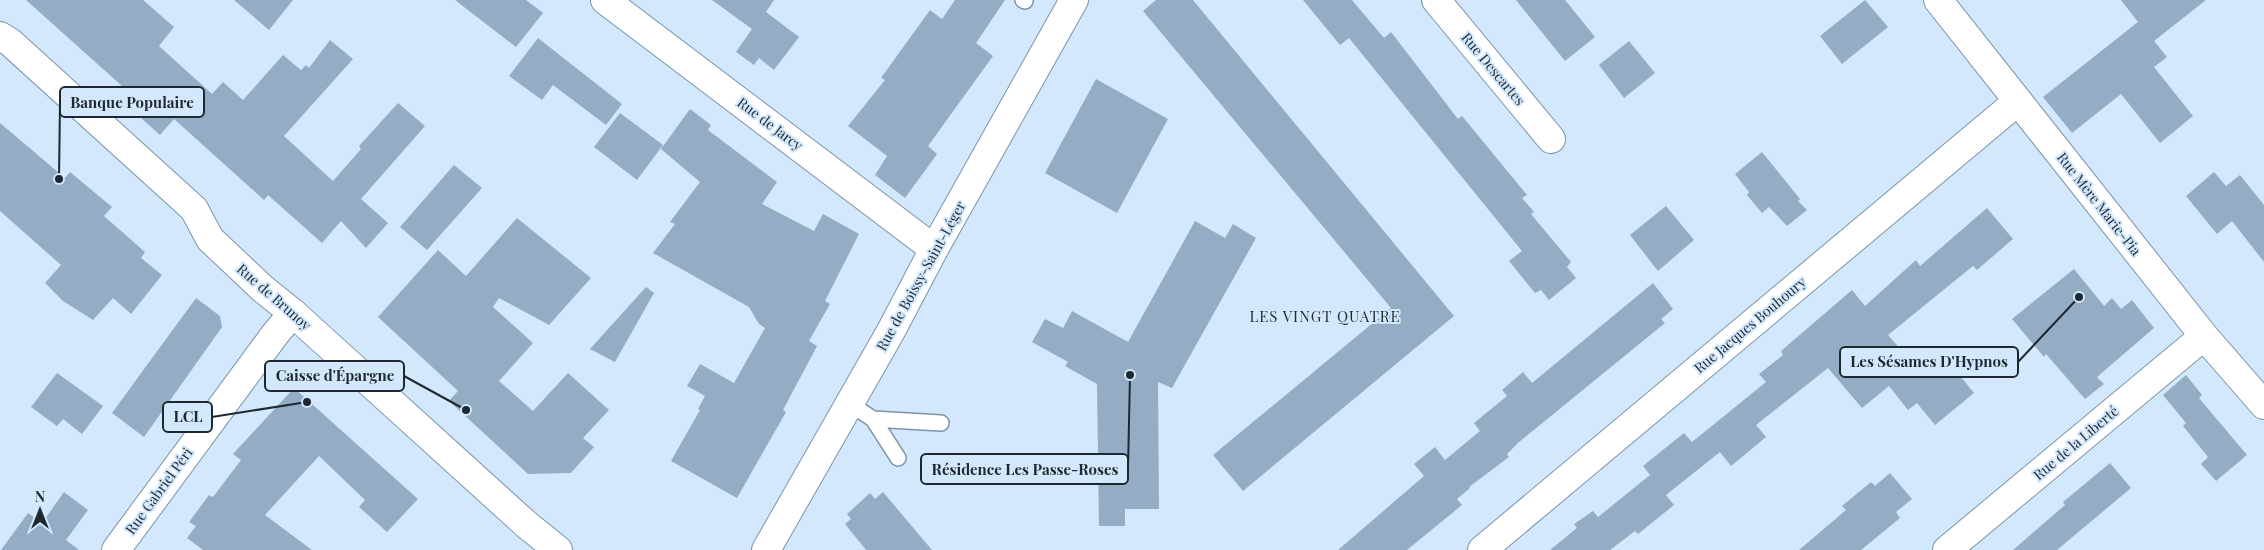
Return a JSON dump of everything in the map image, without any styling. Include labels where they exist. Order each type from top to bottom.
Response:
[{"type":"street","name":"Rue de Jarcy","points":[[605,0],[934,249]]},
{"type":"street","name":"Rue de Boissy-Saint-Léger","points":[[766,550],[850,404],[934,249],[1074,0]]},
{"type":"street","name":"Rue Descartes","points":[[1436,0],[1551,139]]},
{"type":"street","name":"Rue Mère Marie-Pia","points":[[1938,0],[2204,336],[2264,405]]},
{"type":"street","name":"Rue de Brunoy","points":[[0,36],[10,42],[194,209],[210,239],[527,525],[558,550]]},
{"type":"street","name":"Rue Jacques Bouhoury","points":[[1482,550],[2018,101]]},
{"type":"street","name":"Rue Gabriel Péri","points":[[116,550],[276,333],[293,313]]},
{"type":"street","name":"Rue de la Liberté","points":[[1947,550],[2204,336]]},
{"type":"lane","points":[[850,404],[873,420],[898,458]]},
{"type":"lane","points":[[873,420],[941,424]]},
{"type":"building","points":[[26,0],[143,0],[174,27],[159,46],[212,94],[223,82],[243,100],[283,55],[301,70],[306,65],[309,68],[330,40],[353,59],[284,136],[333,181],[361,149],[359,146],[398,103],[425,126],[361,199],[388,223],[366,248],[341,221],[322,243],[268,195],[264,200],[174,119],[160,135],[114,94],[122,86]]},
{"type":"building","points":[[234,0],[293,0],[269,30]]},
{"type":"building","points":[[455,0],[526,0],[543,13],[516,47]]},
{"type":"building","points":[[712,0],[774,0],[766,12],[799,37],[774,70],[759,58],[754,65],[736,52],[752,29]]},
{"type":"building","points":[[955,0],[1005,0],[976,43],[993,56],[928,146],[937,154],[905,198],[875,175],[887,156],[848,126],[885,80],[881,78],[930,10],[942,19]]},
{"type":"building","points":[[1156,0],[1193,0],[1454,316],[1243,491],[1213,455],[1391,308],[1143,11]]},
{"type":"building","points":[[1303,0],[1352,0],[1384,38],[1391,32],[1458,119],[1462,116],[1527,195],[1522,198],[1534,212],[1531,214],[1571,262],[1567,267],[1576,278],[1549,300],[1541,290],[1535,293],[1509,261],[1522,251],[1349,38],[1340,45]]},
{"type":"building","points":[[1516,0],[1565,0],[1595,37],[1565,61]]},
{"type":"building","points":[[1865,0],[1888,27],[1842,64],[1820,36]]},
{"type":"building","points":[[2121,0],[2206,0],[2154,41],[2167,57],[2154,67],[2193,116],[2160,143],[2121,94],[2072,133],[2043,97],[2138,22]]},
{"type":"building","points":[[538,38],[622,104],[606,125],[553,85],[542,100],[509,76]]},
{"type":"building","points":[[1629,41],[1655,73],[1624,98],[1599,65]]},
{"type":"building","points":[[1096,79],[1168,119],[1117,213],[1045,173]]},
{"type":"building","points":[[690,109],[711,125],[708,130],[777,182],[762,204],[814,231],[823,214],[859,234],[825,301],[830,304],[809,341],[817,346],[783,410],[786,412],[737,498],[671,461],[700,410],[698,409],[705,396],[687,386],[700,364],[734,383],[765,328],[759,324],[749,307],[653,253],[675,224],[670,222],[700,182],[661,149]]},
{"type":"building","points":[[620,113],[663,145],[637,180],[594,147]]},
{"type":"building","points":[[0,123],[65,178],[70,172],[112,207],[104,216],[145,252],[141,258],[162,275],[131,314],[113,298],[93,320],[63,301],[45,283],[61,265],[0,211]]},
{"type":"building","points":[[1762,152],[1800,199],[1798,201],[1807,210],[1787,226],[1769,207],[1762,213],[1747,195],[1749,192],[1735,174]]},
{"type":"building","points":[[454,165],[482,188],[427,250],[400,227]]},
{"type":"building","points":[[2214,172],[2226,186],[2240,175],[2264,205],[2264,262],[2232,221],[2217,234],[2186,196]]},
{"type":"building","points":[[1666,206],[1694,240],[1658,271],[1630,235]]},
{"type":"building","points":[[1987,208],[2013,239],[1977,270],[1973,266],[1888,335],[1922,374],[1944,356],[1974,393],[1935,425],[1917,403],[1908,410],[1889,386],[1862,408],[1828,368],[1756,425],[1766,437],[1731,466],[1720,452],[1666,495],[1674,505],[1638,534],[1635,531],[1610,550],[1550,550],[1577,528],[1574,524],[1593,511],[1598,517],[1650,475],[1643,466],[1684,433],[1692,442],[1766,382],[1759,374],[1783,355],[1781,351],[1852,290],[1865,306],[1916,260],[1920,266]]},
{"type":"building","points":[[517,218],[591,278],[549,325],[499,298],[493,307],[533,343],[499,381],[533,411],[568,373],[609,410],[583,438],[594,447],[571,473],[528,474],[449,401],[458,391],[378,317],[438,250],[466,276]]},
{"type":"building","points":[[1195,221],[1225,238],[1233,224],[1256,238],[1172,388],[1158,382],[1159,509],[1125,509],[1125,526],[1099,526],[1097,384],[1065,366],[1068,362],[1032,342],[1045,319],[1063,328],[1072,311],[1128,342]]},
{"type":"building","points":[[2074,269],[2104,306],[2112,298],[2121,309],[2132,300],[2154,328],[2097,377],[2104,384],[2085,399],[2046,354],[2044,357],[2012,319]]},
{"type":"building","points":[[1653,283],[1673,309],[1661,319],[1665,323],[1519,442],[1507,454],[1509,457],[1469,487],[1457,499],[1462,505],[1407,550],[1338,550],[1424,476],[1414,464],[1435,447],[1445,460],[1480,431],[1474,423],[1507,396],[1502,390],[1523,372],[1532,383]]},
{"type":"building","points":[[646,287],[654,293],[615,362],[590,349]]},
{"type":"building","points":[[196,298],[220,316],[222,327],[144,437],[112,413]]},
{"type":"building","points":[[57,373],[103,406],[82,434],[63,419],[57,426],[31,407]]},
{"type":"building","points":[[2186,375],[2202,395],[2199,398],[2247,455],[2216,481],[2201,464],[2208,457],[2183,426],[2186,423],[2163,395]]},
{"type":"building","points":[[294,388],[418,499],[387,532],[359,507],[365,500],[319,456],[265,515],[312,550],[203,550],[187,538],[196,526],[189,522],[209,495],[213,497],[241,460],[233,454]]},
{"type":"building","points":[[2110,463],[2131,488],[2057,550],[2013,550],[2065,505],[2063,502]]},
{"type":"building","points":[[1890,473],[1912,499],[1896,512],[1900,518],[1861,550],[1799,550],[1846,510],[1842,506],[1871,482],[1875,486]]},
{"type":"building","points":[[64,492],[88,510],[66,540],[79,550],[1,550],[28,513],[42,523]]},
{"type":"building","points":[[883,492],[932,550],[866,550],[845,524],[851,519],[847,514],[870,493],[875,499]]},
{"type":"place","name":"Banque Populaire","points":[[59,179]]},
{"type":"place","name":"Les Sésames D'Hypnos","points":[[2079,297]]},
{"type":"place","name":"Résidence Les Passe-Roses","points":[[1130,375]]},
{"type":"place","name":"LCL","points":[[307,402]]},
{"type":"place","name":"Caisse d'Épargne","points":[[466,410]]},
{"type":"district","name":"LES VINGT QUATRE","points":[[1325,317]]}]
